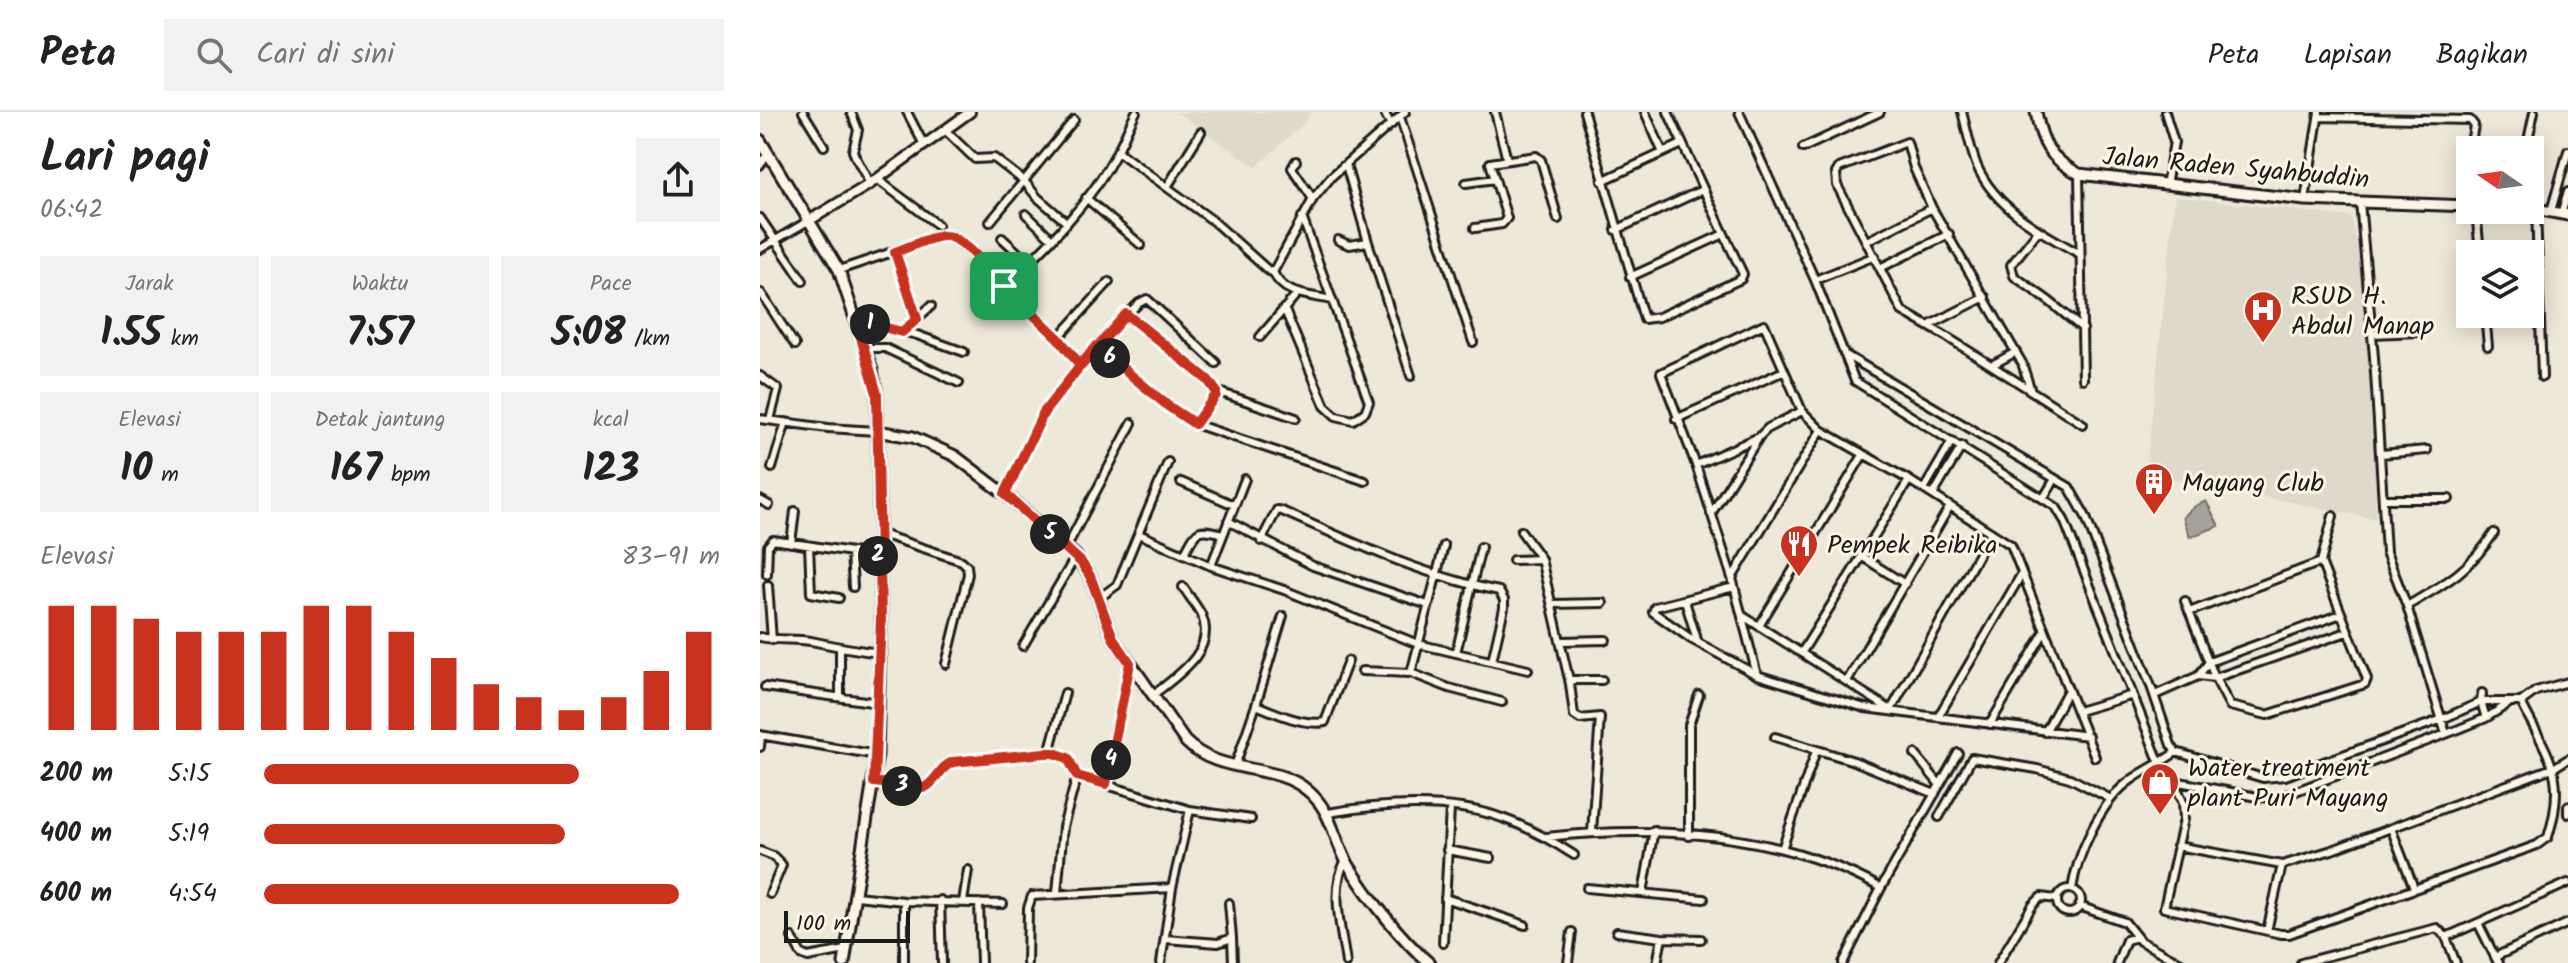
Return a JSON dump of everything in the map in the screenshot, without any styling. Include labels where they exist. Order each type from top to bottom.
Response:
[{"type":"main road","name":"Jalan Raden Syahbuddin","points":[[2036,112],[2041,138],[2047,149],[2066,167],[2079,174],[2305,200],[2456,206]]},
{"type":"main road","points":[[760,140],[839,270],[877,394],[880,653],[877,755],[844,963]]},
{"type":"main road","points":[[877,431],[913,437],[934,445],[1005,494],[1076,556],[1090,576],[1113,638],[1174,728],[1194,750],[1210,759],[1293,780],[1317,799],[1328,813],[1346,860],[1361,884],[1417,953],[1429,963]]},
{"type":"street","points":[[803,112],[824,146]]},
{"type":"street","points":[[851,112],[858,130],[855,156],[873,181],[938,225]]},
{"type":"street","points":[[907,112],[924,145]]},
{"type":"street","points":[[760,249],[873,181],[970,112]]},
{"type":"street","points":[[1004,286],[1067,223],[1086,198],[1117,151],[1136,112]]},
{"type":"street","points":[[1384,112],[1391,125]]},
{"type":"street","points":[[1495,112],[1507,160]]},
{"type":"street","points":[[1584,112],[1630,277],[1644,319],[1648,320],[1743,277],[1668,112]]},
{"type":"street","points":[[1645,112],[1663,153]]},
{"type":"street","points":[[1739,112],[1815,280],[1855,381],[2044,497],[2056,507],[2064,520],[2160,764],[2174,781],[2184,807],[2164,908],[2289,934],[2537,845],[2548,837],[2557,794],[2555,767],[2521,702]]},
{"type":"street","points":[[1803,148],[1880,112]]},
{"type":"street","points":[[1962,112],[1978,168],[1996,194],[2024,222],[2080,254]]},
{"type":"street","points":[[2165,112],[2174,142],[2166,185]]},
{"type":"street","points":[[2529,136],[2534,112]]},
{"type":"street","points":[[1273,272],[1313,199],[1332,176],[1403,114],[1473,342]]},
{"type":"street","points":[[2305,200],[2318,115],[2470,120],[2474,125],[2472,136]]},
{"type":"street","points":[[990,222],[1074,120]]},
{"type":"street","points":[[945,130],[975,159],[994,158],[1024,181],[1067,223]]},
{"type":"street","points":[[1167,187],[1201,132]]},
{"type":"street","points":[[2031,391],[2016,352],[1932,208],[1914,168],[1907,142],[1843,166],[1836,173],[1837,185],[1902,311],[2083,424]]},
{"type":"street","points":[[1602,181],[1682,144]]},
{"type":"street","points":[[1117,151],[1212,220],[1296,295],[1332,300]]},
{"type":"street","points":[[2560,213],[2568,151]]},
{"type":"street","points":[[760,165],[768,153]]},
{"type":"street","points":[[1475,228],[1506,221],[1490,163],[1507,160],[1539,157],[1558,219]]},
{"type":"street","points":[[1296,161],[1292,168],[1313,199]]},
{"type":"street","points":[[1346,165],[1411,376]]},
{"type":"street","points":[[2079,174],[2083,379]]},
{"type":"street","points":[[1466,183],[1495,179]]},
{"type":"street","points":[[1616,230],[1702,190]]},
{"type":"street","points":[[2560,213],[2568,192]]},
{"type":"street","points":[[1086,198],[1141,245]]},
{"type":"street","points":[[2360,202],[2386,552],[2407,606],[2446,734]]},
{"type":"street","points":[[1867,241],[1932,208]]},
{"type":"street","points":[[1026,214],[1052,239]]},
{"type":"street","points":[[1284,308],[1325,406],[1336,416],[1353,420],[1365,412],[1369,402],[1302,217]]},
{"type":"street","points":[[760,218],[803,281]]},
{"type":"street","points":[[2534,224],[2542,377]]},
{"type":"street","points":[[2038,231],[2011,265],[2011,271],[2083,329]]},
{"type":"street","points":[[1630,277],[1724,234]]},
{"type":"street","points":[[1880,268],[1949,234]]},
{"type":"street","points":[[839,270],[946,235],[973,253],[1058,338],[1081,366]]},
{"type":"street","points":[[1002,238],[1029,263]]},
{"type":"street","points":[[1338,240],[1349,245],[1368,242]]},
{"type":"street","points":[[895,252],[917,319]]},
{"type":"street","points":[[1815,280],[1875,256]]},
{"type":"street","points":[[1058,338],[1109,282]]},
{"type":"street","points":[[760,292],[795,345]]},
{"type":"street","points":[[1260,337],[1296,295]]},
{"type":"street","points":[[1928,326],[1985,297]]},
{"type":"street","points":[[1005,494],[1044,412],[1096,346],[1126,314],[1147,299],[1216,363]]},
{"type":"street","points":[[902,332],[931,306]]},
{"type":"street","points":[[1126,314],[1208,380],[1216,391],[1296,418]]},
{"type":"street","points":[[856,320],[964,352]]},
{"type":"street","points":[[1757,675],[1732,578],[1696,465],[1661,377],[1663,371],[1764,324],[1802,411],[1821,430],[1924,489],[2011,545],[2095,757]]},
{"type":"street","points":[[2486,328],[2488,346]]},
{"type":"street","points":[[2372,334],[2419,332]]},
{"type":"street","points":[[1096,346],[1168,406],[1195,424],[1365,481]]},
{"type":"street","points":[[864,348],[885,348],[959,383]]},
{"type":"street","points":[[1992,365],[2016,352]]},
{"type":"street","points":[[1844,354],[2069,487],[2078,498],[2155,695],[2171,745],[2182,756],[2263,778],[2285,776],[2481,702],[2521,702],[2536,691],[2568,682]]},
{"type":"street","points":[[1676,419],[1784,371]]},
{"type":"street","points":[[760,376],[778,389],[770,420]]},
{"type":"street","points":[[1195,424],[1214,400],[1216,391]]},
{"type":"street","points":[[1711,514],[1759,437],[1768,428],[1802,411]]},
{"type":"street","points":[[760,419],[877,431]]},
{"type":"street","points":[[772,468],[786,422]]},
{"type":"street","points":[[1066,548],[1132,423]]},
{"type":"street","points":[[1732,578],[1821,430]]},
{"type":"street","points":[[1696,465],[1759,437]]},
{"type":"street","points":[[1924,489],[1952,441]]},
{"type":"street","points":[[1933,495],[1962,446]]},
{"type":"street","points":[[2381,454],[2427,450]]},
{"type":"street","points":[[1759,626],[1863,455]]},
{"type":"street","points":[[1099,598],[1117,585],[1168,462]]},
{"type":"street","points":[[1211,566],[1245,479]]},
{"type":"street","points":[[2044,497],[2055,479]]},
{"type":"street","points":[[1802,652],[1909,480]]},
{"type":"street","points":[[1181,482],[1234,505]]},
{"type":"street","points":[[2384,499],[2449,499]]},
{"type":"street","points":[[760,500],[769,505]]},
{"type":"street","points":[[1847,681],[1950,506]]},
{"type":"street","points":[[1261,541],[1273,515],[1277,510],[1282,511],[1435,575],[1499,591],[1504,600],[1492,661]]},
{"type":"street","points":[[791,543],[795,511]]},
{"type":"street","points":[[2185,601],[2227,704],[2263,715],[2365,684],[2367,679],[2321,562],[2333,516]]},
{"type":"street","points":[[1228,521],[1313,566],[1428,605]]},
{"type":"street","points":[[1184,554],[1197,531],[1201,529],[1223,534]]},
{"type":"street","points":[[1521,531],[1541,559],[1577,718],[1600,717],[1592,832]]},
{"type":"street","points":[[1891,710],[1991,532]]},
{"type":"street","points":[[878,533],[962,561],[967,566],[968,574],[946,664]]},
{"type":"street","points":[[2407,606],[2463,571],[2478,557],[2494,533]]},
{"type":"street","points":[[1139,534],[1211,566],[1284,590],[1418,644],[1528,670]]},
{"type":"street","points":[[767,574],[770,542],[878,556]]},
{"type":"street","points":[[809,546],[811,593],[839,598]]},
{"type":"street","points":[[1411,673],[1444,546]]},
{"type":"street","points":[[1456,653],[1481,547]]},
{"type":"street","points":[[851,552],[853,587]]},
{"type":"street","points":[[1023,646],[1076,556]]},
{"type":"street","points":[[1861,556],[1905,584]]},
{"type":"street","points":[[1513,560],[1541,559]]},
{"type":"street","points":[[2189,612],[2321,562]]},
{"type":"street","points":[[1938,717],[2021,575]]},
{"type":"street","points":[[768,585],[772,640]]},
{"type":"street","points":[[1153,695],[1194,661],[1203,642],[1205,628],[1201,615],[1183,587]]},
{"type":"street","points":[[1734,587],[1655,607],[1653,612],[1698,643],[1757,675],[1865,708],[2088,736]]},
{"type":"street","points":[[1685,601],[1698,643]]},
{"type":"street","points":[[1552,604],[1603,603]]},
{"type":"street","points":[[2155,695],[2198,676],[2209,662],[2341,614]]},
{"type":"street","points":[[1235,766],[1283,616]]},
{"type":"street","points":[[1743,616],[1891,710]]},
{"type":"street","points":[[1990,724],[2045,631]]},
{"type":"street","points":[[2198,676],[2215,678],[2347,632]]},
{"type":"street","points":[[760,637],[880,653]]},
{"type":"street","points":[[1560,641],[1606,640]]},
{"type":"street","points":[[840,648],[840,697]]},
{"type":"street","points":[[1256,705],[1296,719],[1325,722],[1348,661]]},
{"type":"street","points":[[1106,784],[1130,663]]},
{"type":"street","points":[[1362,671],[1411,673],[1449,688],[1502,702]]},
{"type":"street","points":[[1569,680],[1602,680]]},
{"type":"street","points":[[765,687],[879,703]]},
{"type":"street","points":[[2045,732],[2068,690]]},
{"type":"street","points":[[1049,753],[1065,693]]},
{"type":"street","points":[[2482,693],[2481,702],[2486,718]]},
{"type":"street","points":[[1689,836],[1689,725],[1699,695]]},
{"type":"street","points":[[2078,711],[2133,695]]},
{"type":"street","points":[[2174,781],[2257,797],[2278,798],[2486,718],[2508,704]]},
{"type":"street","points":[[760,747],[761,735],[877,755]]},
{"type":"street","points":[[1775,737],[1854,761],[1935,794]]},
{"type":"street","points":[[1782,849],[1816,751]]},
{"type":"street","points":[[2072,889],[2075,867],[2109,798],[2176,752]]},
{"type":"street","points":[[874,782],[924,788],[929,787],[941,769],[953,762],[1049,753],[1068,758],[1077,776],[1063,827],[1057,893]]},
{"type":"street","points":[[1843,963],[1881,888],[1958,753]]},
{"type":"street","points":[[1915,754],[1940,785]]},
{"type":"street","points":[[1939,817],[1972,758],[2070,778],[2109,798]]},
{"type":"street","points":[[2177,846],[2282,865],[2391,828],[2555,767],[2568,759]]},
{"type":"street","points":[[1077,776],[1190,810],[1251,819]]},
{"type":"street","points":[[1328,813],[1366,806],[1450,808],[1501,817],[1546,837],[1574,855]]},
{"type":"street","points":[[2568,806],[2568,814]]},
{"type":"street","points":[[1443,943],[1450,808]]},
{"type":"street","points":[[1161,963],[1172,888],[1190,810]]},
{"type":"street","points":[[2391,828],[2414,888]]},
{"type":"street","points":[[1643,893],[1654,830]]},
{"type":"street","points":[[1546,837],[1654,830],[1709,836],[1782,849],[1846,869],[1881,888]]},
{"type":"street","points":[[1447,850],[1491,858]]},
{"type":"street","points":[[760,851],[780,860],[782,865],[770,894]]},
{"type":"street","points":[[1346,860],[1340,871],[1337,889],[1346,963]]},
{"type":"street","points":[[2267,931],[2282,865]]},
{"type":"street","points":[[963,902],[968,870]]},
{"type":"street","points":[[2446,937],[2568,883]]},
{"type":"street","points":[[1027,963],[1029,900],[1038,894],[1172,888]]},
{"type":"street","points":[[1587,888],[1704,899]]},
{"type":"street","points":[[2063,889],[2072,889],[2081,897],[2079,906],[2071,913],[2065,913],[2056,899],[2063,889]]},
{"type":"street","points":[[856,896],[1003,904]]},
{"type":"street","points":[[1998,963],[2033,905],[2041,897],[2056,899]]},
{"type":"street","points":[[1445,898],[1525,925]]},
{"type":"street","points":[[940,900],[942,963]]},
{"type":"street","points":[[904,901],[904,963]]},
{"type":"street","points":[[979,903],[981,963]]},
{"type":"street","points":[[1229,903],[1233,963]]},
{"type":"street","points":[[2079,906],[2125,922],[2140,941],[2181,963]]},
{"type":"street","points":[[2478,923],[2497,960],[2568,923]]},
{"type":"street","points":[[2301,963],[2437,928],[2446,937],[2456,963]]},
{"type":"street","points":[[1568,963],[1572,932]]},
{"type":"street","points":[[1617,932],[1701,939]]},
{"type":"street","points":[[792,937],[801,954],[808,957],[846,950]]},
{"type":"street","points":[[2117,963],[2126,940],[2137,937]]},
{"type":"street","points":[[1165,939],[1218,943],[1232,938]]},
{"type":"street","points":[[1657,963],[1662,938]]},
{"type":"shaded area","points":[[1176,112],[1312,112],[1256,167]]},
{"type":"shaded area","name":"RSUD H. Abdul Manap","points":[[2175,196],[2351,217],[2360,262],[2374,425],[2376,519],[2146,474]]},
{"type":"shaded area","points":[[2206,501],[2219,526],[2190,537],[2183,517]]},
{"type":"place","name":"RSUD H. Abdul Manap","points":[[2263,344]]},
{"type":"place","name":"Mayang Club","points":[[2154,516]]},
{"type":"place","name":"Pempek Reibika","points":[[1799,578]]},
{"type":"place","name":"Water treatment plant Puri Mayang","points":[[2160,816]]},
{"type":"route","points":[[1004,286],[965,247],[953,238],[940,236],[895,252],[917,319],[902,332],[856,320],[877,394],[881,618],[874,782],[924,788],[929,787],[941,769],[953,762],[1054,753],[1068,758],[1077,776],[1106,784],[1130,663],[1106,624],[1099,598],[1081,562],[1005,494],[1044,412],[1081,366],[1096,346],[1168,406],[1195,424],[1216,395],[1208,380],[1126,314],[1096,346],[1081,366],[1058,338],[1004,286]]}]
